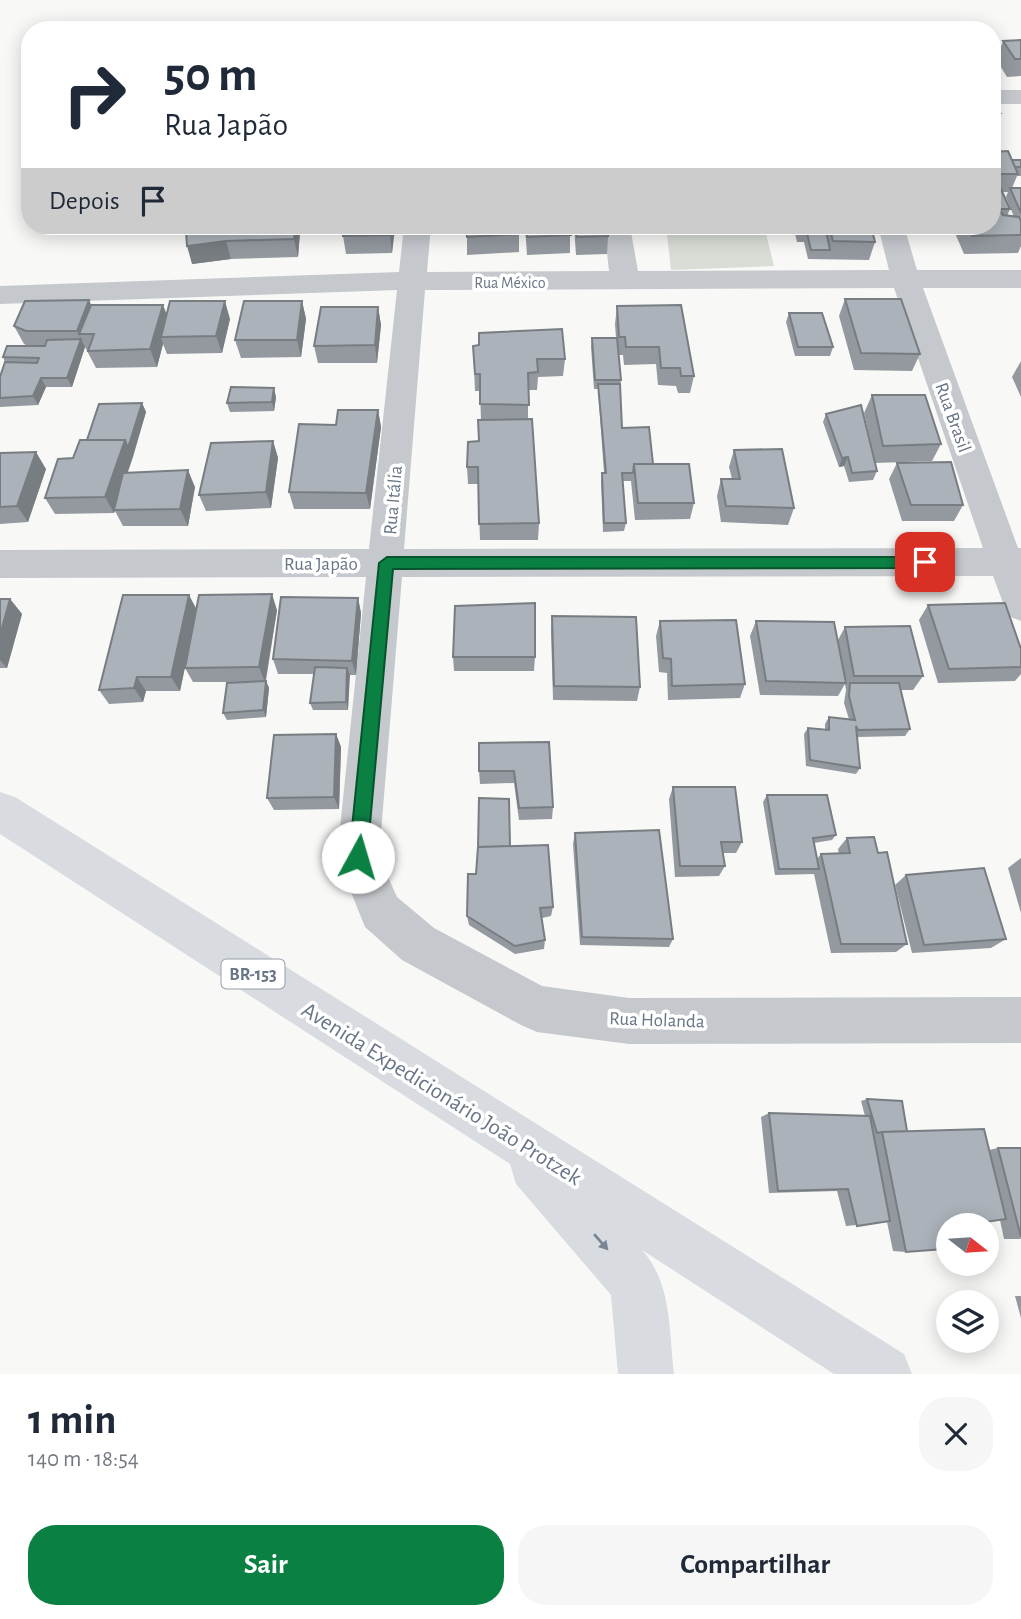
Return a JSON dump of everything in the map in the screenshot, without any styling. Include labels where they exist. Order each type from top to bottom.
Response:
[{"type":"highway","name":"Avenida Expedicionário João Protzek","points":[[0,811],[819,1330],[877,1372]]},
{"type":"highway","points":[[508,1135],[637,1284],[646,1374]]},
{"type":"street","points":[[1001,97],[1021,97]]},
{"type":"street","name":"Rua Itália","points":[[358,857],[416,235]]},
{"type":"street","points":[[618,235],[625,282]]},
{"type":"street","name":"Rua Brasil","points":[[893,235],[905,278],[1013,562],[1021,606]]},
{"type":"street","name":"Rua México","points":[[0,295],[411,281],[1021,279]]},
{"type":"street","name":"Rua Japão","points":[[0,564],[1013,562]]},
{"type":"street","name":"Rua Holanda","points":[[358,857],[381,912],[418,944],[537,1009],[629,1021],[1021,1020]]},
{"type":"shaded area","points":[[667,235],[766,235],[774,266],[671,270]]},
{"type":"building","points":[[1021,40],[1021,59],[1015,59],[1003,41]]},
{"type":"building","points":[[1001,151],[1008,151],[1018,174],[1001,174]]},
{"type":"building","points":[[1012,160],[1021,160],[1021,167],[1015,167]]},
{"type":"building","points":[[1010,188],[1021,188],[1021,213]]},
{"type":"building","points":[[1001,189],[1010,209],[1001,209]]},
{"type":"building","points":[[1001,212],[1003,215],[1019,217],[1021,221],[1021,235],[972,236],[1001,235]]},
{"type":"building","points":[[186,235],[294,235],[294,239],[226,241],[187,246]]},
{"type":"building","points":[[467,235],[502,235],[467,237]]},
{"type":"building","points":[[527,235],[571,235],[527,237]]},
{"type":"building","points":[[577,235],[608,236],[577,237]]},
{"type":"building","points":[[807,235],[827,235],[830,250],[811,250]]},
{"type":"building","points":[[831,235],[873,235],[875,242],[833,241]]},
{"type":"building","points":[[845,299],[901,299],[920,354],[861,353]]},
{"type":"building","points":[[89,300],[77,331],[26,331],[14,326],[25,301]]},
{"type":"building","points":[[170,301],[225,301],[216,336],[161,337]]},
{"type":"building","points":[[244,301],[302,301],[297,340],[235,340]]},
{"type":"building","points":[[91,305],[163,305],[150,349],[88,351],[94,334],[79,334]]},
{"type":"building","points":[[681,305],[694,376],[681,376],[680,368],[661,368],[659,347],[626,347],[625,337],[619,337],[617,306]]},
{"type":"building","points":[[321,307],[378,307],[375,345],[314,346]]},
{"type":"building","points":[[789,313],[822,313],[833,347],[798,347]]},
{"type":"building","points":[[562,329],[565,359],[537,359],[538,372],[528,373],[529,405],[480,404],[480,374],[475,374],[473,346],[479,345],[479,333]]},
{"type":"building","points":[[592,338],[617,338],[621,380],[595,380]]},
{"type":"building","points":[[81,339],[67,378],[41,378],[33,396],[0,398],[0,377],[5,362],[37,363],[39,358],[3,357],[7,346],[45,346],[47,340]]},
{"type":"building","points":[[598,384],[620,384],[622,428],[649,427],[653,464],[634,464],[633,473],[622,473],[626,523],[604,523],[602,473],[606,473]]},
{"type":"building","points":[[231,387],[274,388],[272,402],[227,403]]},
{"type":"building","points":[[872,395],[925,395],[941,444],[883,446]]},
{"type":"building","points":[[142,403],[128,448],[125,440],[87,440],[99,404]]},
{"type":"building","points":[[861,405],[877,471],[852,473],[848,457],[842,458],[826,414]]},
{"type":"building","points":[[338,410],[378,410],[366,493],[289,492],[299,424],[336,425]]},
{"type":"building","points":[[532,419],[539,523],[479,524],[478,467],[467,467],[468,442],[479,441],[478,420]]},
{"type":"building","points":[[80,440],[125,440],[105,497],[45,498],[58,459],[73,458]]},
{"type":"building","points":[[273,441],[266,492],[199,495],[211,443]]},
{"type":"building","points":[[782,449],[794,508],[726,506],[721,479],[740,479],[734,450]]},
{"type":"building","points":[[36,452],[17,506],[0,507],[0,453]]},
{"type":"building","points":[[951,462],[963,505],[911,505],[897,463]]},
{"type":"building","points":[[634,464],[689,464],[694,503],[638,503]]},
{"type":"building","points":[[188,470],[180,509],[114,510],[123,473]]},
{"type":"building","points":[[272,594],[259,667],[185,668],[199,595]]},
{"type":"building","points":[[123,595],[189,595],[171,677],[137,677],[134,688],[99,690]]},
{"type":"building","points":[[281,597],[358,598],[352,661],[273,659]]},
{"type":"building","points":[[0,599],[10,599],[0,635]]},
{"type":"building","points":[[535,603],[535,657],[453,657],[455,606]]},
{"type":"building","points":[[1005,603],[1021,649],[1021,667],[949,669],[928,605]]},
{"type":"building","points":[[552,616],[636,617],[640,687],[554,686]]},
{"type":"building","points":[[736,620],[745,684],[672,686],[671,659],[663,658],[660,621]]},
{"type":"building","points":[[756,621],[834,622],[846,683],[766,681]]},
{"type":"building","points":[[910,626],[923,676],[854,676],[845,627]]},
{"type":"building","points":[[315,667],[347,668],[346,702],[310,703]]},
{"type":"building","points":[[266,681],[263,710],[223,713],[227,683]]},
{"type":"building","points":[[850,683],[899,683],[910,729],[858,730],[856,726],[860,768],[810,760],[808,728],[829,730],[829,717],[855,720],[849,696]]},
{"type":"building","points":[[336,734],[334,797],[267,798],[274,735]]},
{"type":"building","points":[[549,742],[553,807],[519,808],[514,771],[479,771],[479,743]]},
{"type":"building","points":[[673,787],[735,787],[742,842],[721,842],[725,866],[680,866]]},
{"type":"building","points":[[767,795],[827,795],[836,835],[813,838],[819,869],[779,869]]},
{"type":"building","points":[[479,798],[509,799],[510,846],[478,847]]},
{"type":"building","points":[[659,830],[673,939],[582,937],[575,833]]},
{"type":"building","points":[[874,837],[878,853],[887,852],[907,944],[841,944],[821,854],[850,853],[847,838]]},
{"type":"building","points":[[548,845],[553,907],[540,908],[545,940],[515,946],[467,916],[468,874],[476,874],[478,847]]},
{"type":"building","points":[[984,868],[1006,939],[924,945],[906,875]]},
{"type":"building","points":[[867,1099],[902,1101],[907,1131],[877,1133]]},
{"type":"building","points":[[769,1113],[870,1116],[890,1221],[857,1226],[848,1189],[778,1191]]},
{"type":"building","points":[[984,1129],[1006,1219],[999,1220],[999,1213],[936,1213],[936,1250],[906,1252],[882,1132]]},
{"type":"building","points":[[998,1148],[1021,1148],[1021,1237]]},
{"type":"route","points":[[358,857],[387,563],[925,562]]}]
